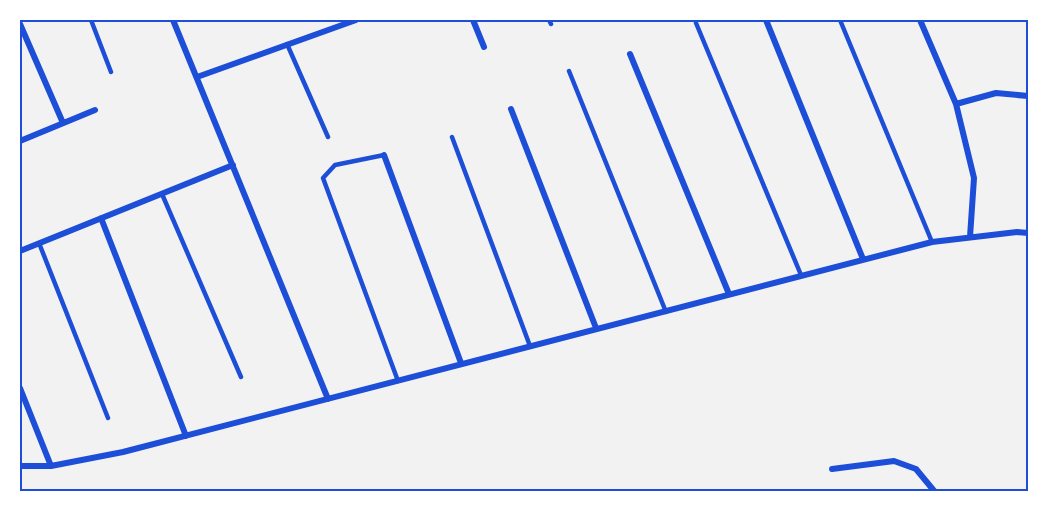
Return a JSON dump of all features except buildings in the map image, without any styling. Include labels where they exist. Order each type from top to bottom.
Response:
[{"type":"street","points":[[173,20],[328,399]]},
{"type":"street","points":[[196,77],[356,20]]},
{"type":"street","points":[[473,20],[484,47]]},
{"type":"street","points":[[766,20],[863,259]]},
{"type":"street","points":[[920,20],[956,104],[974,178],[970,237]]},
{"type":"street","points":[[20,24],[63,123]]},
{"type":"street","points":[[630,54],[729,294]]},
{"type":"street","points":[[956,104],[996,93],[1029,96]]},
{"type":"street","points":[[511,109],[596,328]]},
{"type":"street","points":[[20,141],[95,110]]},
{"type":"street","points":[[384,155],[461,363]]},
{"type":"street","points":[[20,251],[233,165]]},
{"type":"street","points":[[101,218],[186,436]]},
{"type":"street","points":[[20,466],[51,466],[123,452],[932,242],[1017,232],[1029,233]]},
{"type":"street","points":[[20,388],[51,466]]},
{"type":"street","points":[[832,469],[894,461],[916,469],[935,492]]},
{"type":"lane","points":[[91,20],[111,72]]},
{"type":"lane","points":[[840,20],[932,242]]},
{"type":"lane","points":[[696,23],[801,275]]},
{"type":"lane","points":[[287,44],[328,137]]},
{"type":"lane","points":[[569,71],[666,312]]},
{"type":"lane","points":[[452,136],[530,346]]},
{"type":"lane","points":[[384,155],[335,165],[323,178],[398,381]]},
{"type":"lane","points":[[162,194],[241,377]]},
{"type":"lane","points":[[39,243],[108,418]]}]
